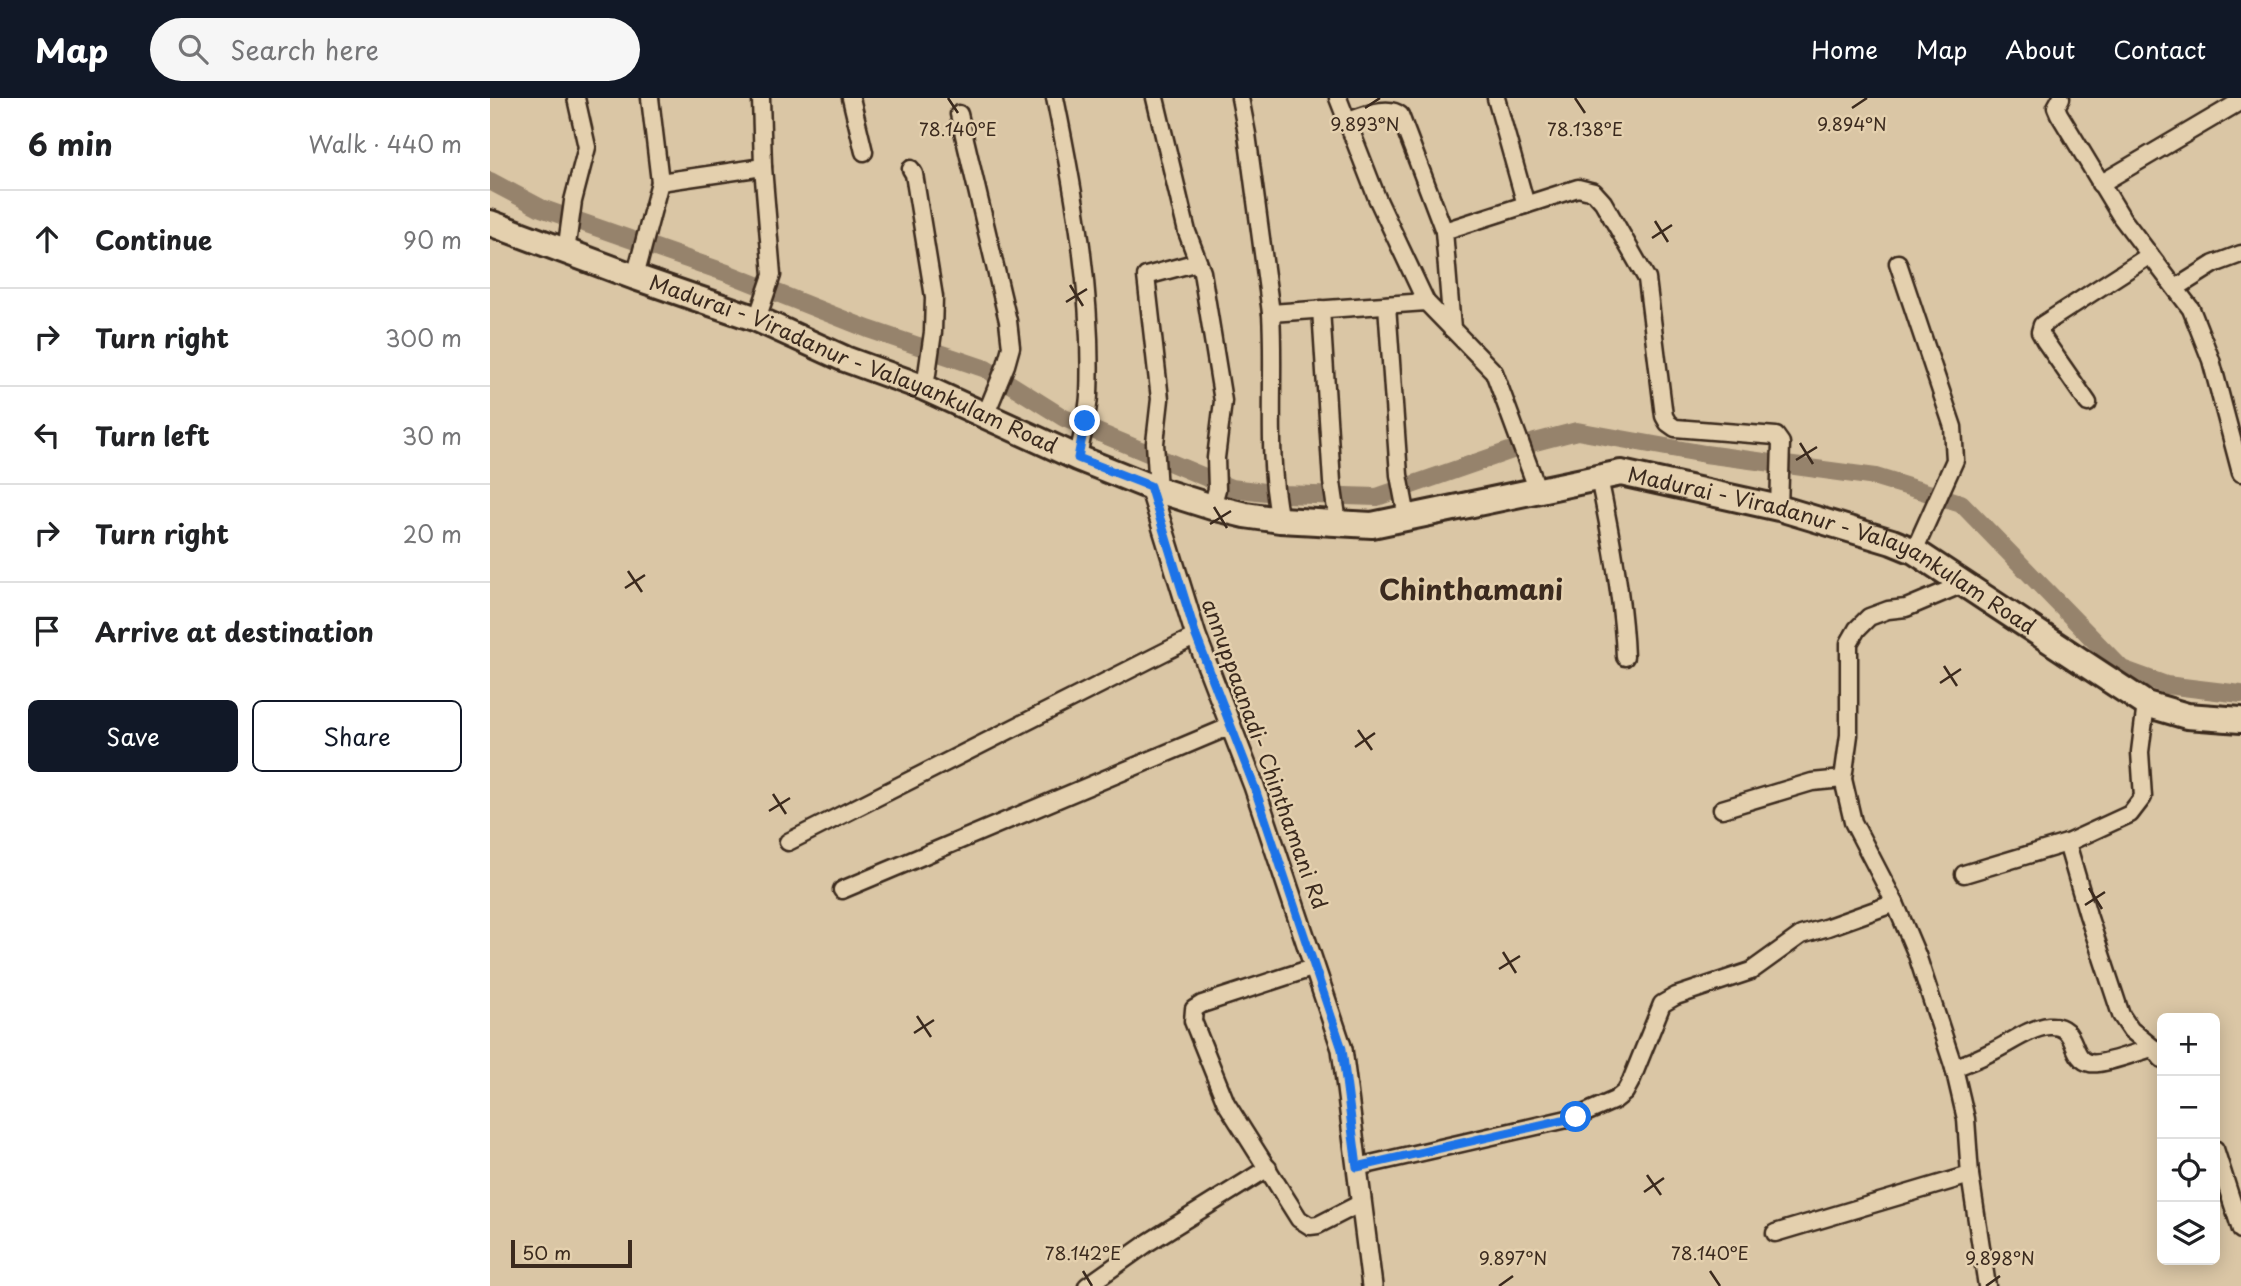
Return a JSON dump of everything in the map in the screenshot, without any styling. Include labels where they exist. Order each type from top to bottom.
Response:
[{"type":"main road","name":"Madurai - Viradanur - Valayankulam Road","points":[[490,223],[568,241],[639,266],[845,359],[925,388],[985,416],[1155,482],[1214,498],[1245,515],[1278,512],[1336,513],[1372,524],[1405,508],[1538,491],[1621,473],[1780,496],[1892,542],[1918,541],[1963,584],[2146,705],[2187,716],[2241,720]]},
{"type":"street","points":[[568,241],[573,201],[587,148],[576,98]]},
{"type":"street","points":[[639,266],[660,182],[650,98]]},
{"type":"street","points":[[757,319],[772,275],[763,167],[761,98]]},
{"type":"street","points":[[851,98],[864,152]]},
{"type":"street","points":[[1055,98],[1076,217],[1089,321],[1089,398],[1079,451]]},
{"type":"street","points":[[1155,98],[1187,232],[1198,262],[1223,401],[1214,498]]},
{"type":"street","points":[[1240,98],[1271,313],[1273,475],[1278,512]]},
{"type":"street","points":[[1338,98],[1377,198],[1426,302],[1494,372],[1538,491]]},
{"type":"street","points":[[1496,98],[1526,205]]},
{"type":"street","points":[[2061,98],[2056,107],[2059,114],[2100,184],[2122,218],[2191,309],[2211,360],[2241,473]]},
{"type":"street","points":[[2100,184],[2241,101]]},
{"type":"street","points":[[1347,121],[1386,110],[1396,111],[1401,115],[1444,231],[1452,329]]},
{"type":"street","points":[[959,114],[1011,347],[985,416]]},
{"type":"street","points":[[660,182],[763,167]]},
{"type":"street","points":[[911,169],[934,297],[933,332],[925,388]]},
{"type":"street","points":[[1444,231],[1578,188],[1594,192],[1603,202],[1647,279],[1664,416],[1668,423],[1675,428],[1776,436],[1781,443],[1780,496]]},
{"type":"street","points":[[2176,288],[2214,264],[2241,254]]},
{"type":"street","points":[[2088,402],[2045,341],[2040,332],[2042,325],[2150,255]]},
{"type":"street","points":[[1155,482],[1155,443],[1160,399],[1146,276],[1198,262]]},
{"type":"street","points":[[1898,263],[1953,427],[1955,460],[1918,541]]},
{"type":"street","points":[[1271,313],[1426,302]]},
{"type":"street","points":[[1387,305],[1399,475],[1405,508]]},
{"type":"street","points":[[1321,309],[1336,513]]},
{"type":"street","points":[[1599,478],[1609,522],[1623,621],[1625,657]]},
{"type":"street","name":"annuppaanadi- Chinthamani Rd","points":[[1155,482],[1196,636],[1254,786],[1342,1049],[1372,1286]]},
{"type":"street","points":[[1963,584],[1906,608],[1888,610],[1869,617],[1857,629],[1849,643],[1849,735],[1843,779],[1853,822],[1895,903],[1917,955],[1954,1068],[1966,1119],[1970,1175],[1987,1286]]},
{"type":"street","points":[[788,842],[1196,636]]},
{"type":"street","points":[[1964,874],[2067,843],[2130,814],[2143,797],[2140,752],[2146,705]]},
{"type":"street","points":[[842,890],[1231,726]]},
{"type":"street","points":[[1722,809],[1812,782],[1843,779]]},
{"type":"street","points":[[2067,843],[2121,1016],[2131,1030],[2157,1052]]},
{"type":"street","points":[[1357,1167],[1576,1117],[1615,1100],[1625,1092],[1631,1081],[1662,1004],[1676,996],[1751,971],[1801,935],[1895,903]]},
{"type":"street","points":[[1315,967],[1202,1004],[1194,1009],[1193,1021],[1226,1103],[1299,1219],[1310,1226],[1318,1225],[1361,1203]]},
{"type":"street","points":[[1954,1068],[2049,1026],[2063,1029],[2071,1035],[2080,1058],[2089,1063],[2157,1053]]},
{"type":"street","points":[[2220,1157],[2233,1177],[2241,1230]]},
{"type":"street","points":[[1087,1286],[1160,1235],[1268,1168]]},
{"type":"street","points":[[1775,1233],[1970,1175]]},
{"type":"waterway","points":[[490,181],[541,208],[727,273],[868,329],[986,369],[1064,418],[1231,488],[1282,494],[1377,497],[1535,442],[1577,431],[1705,454],[1876,477],[1961,503],[2122,669],[2166,685],[2241,694]]},
{"type":"district","name":"Chinthamani","points":[[1471,590]]},
{"type":"route","points":[[1085,421],[1078,458],[1150,486],[1196,636],[1254,786],[1342,1049],[1357,1167],[1576,1117]]}]
